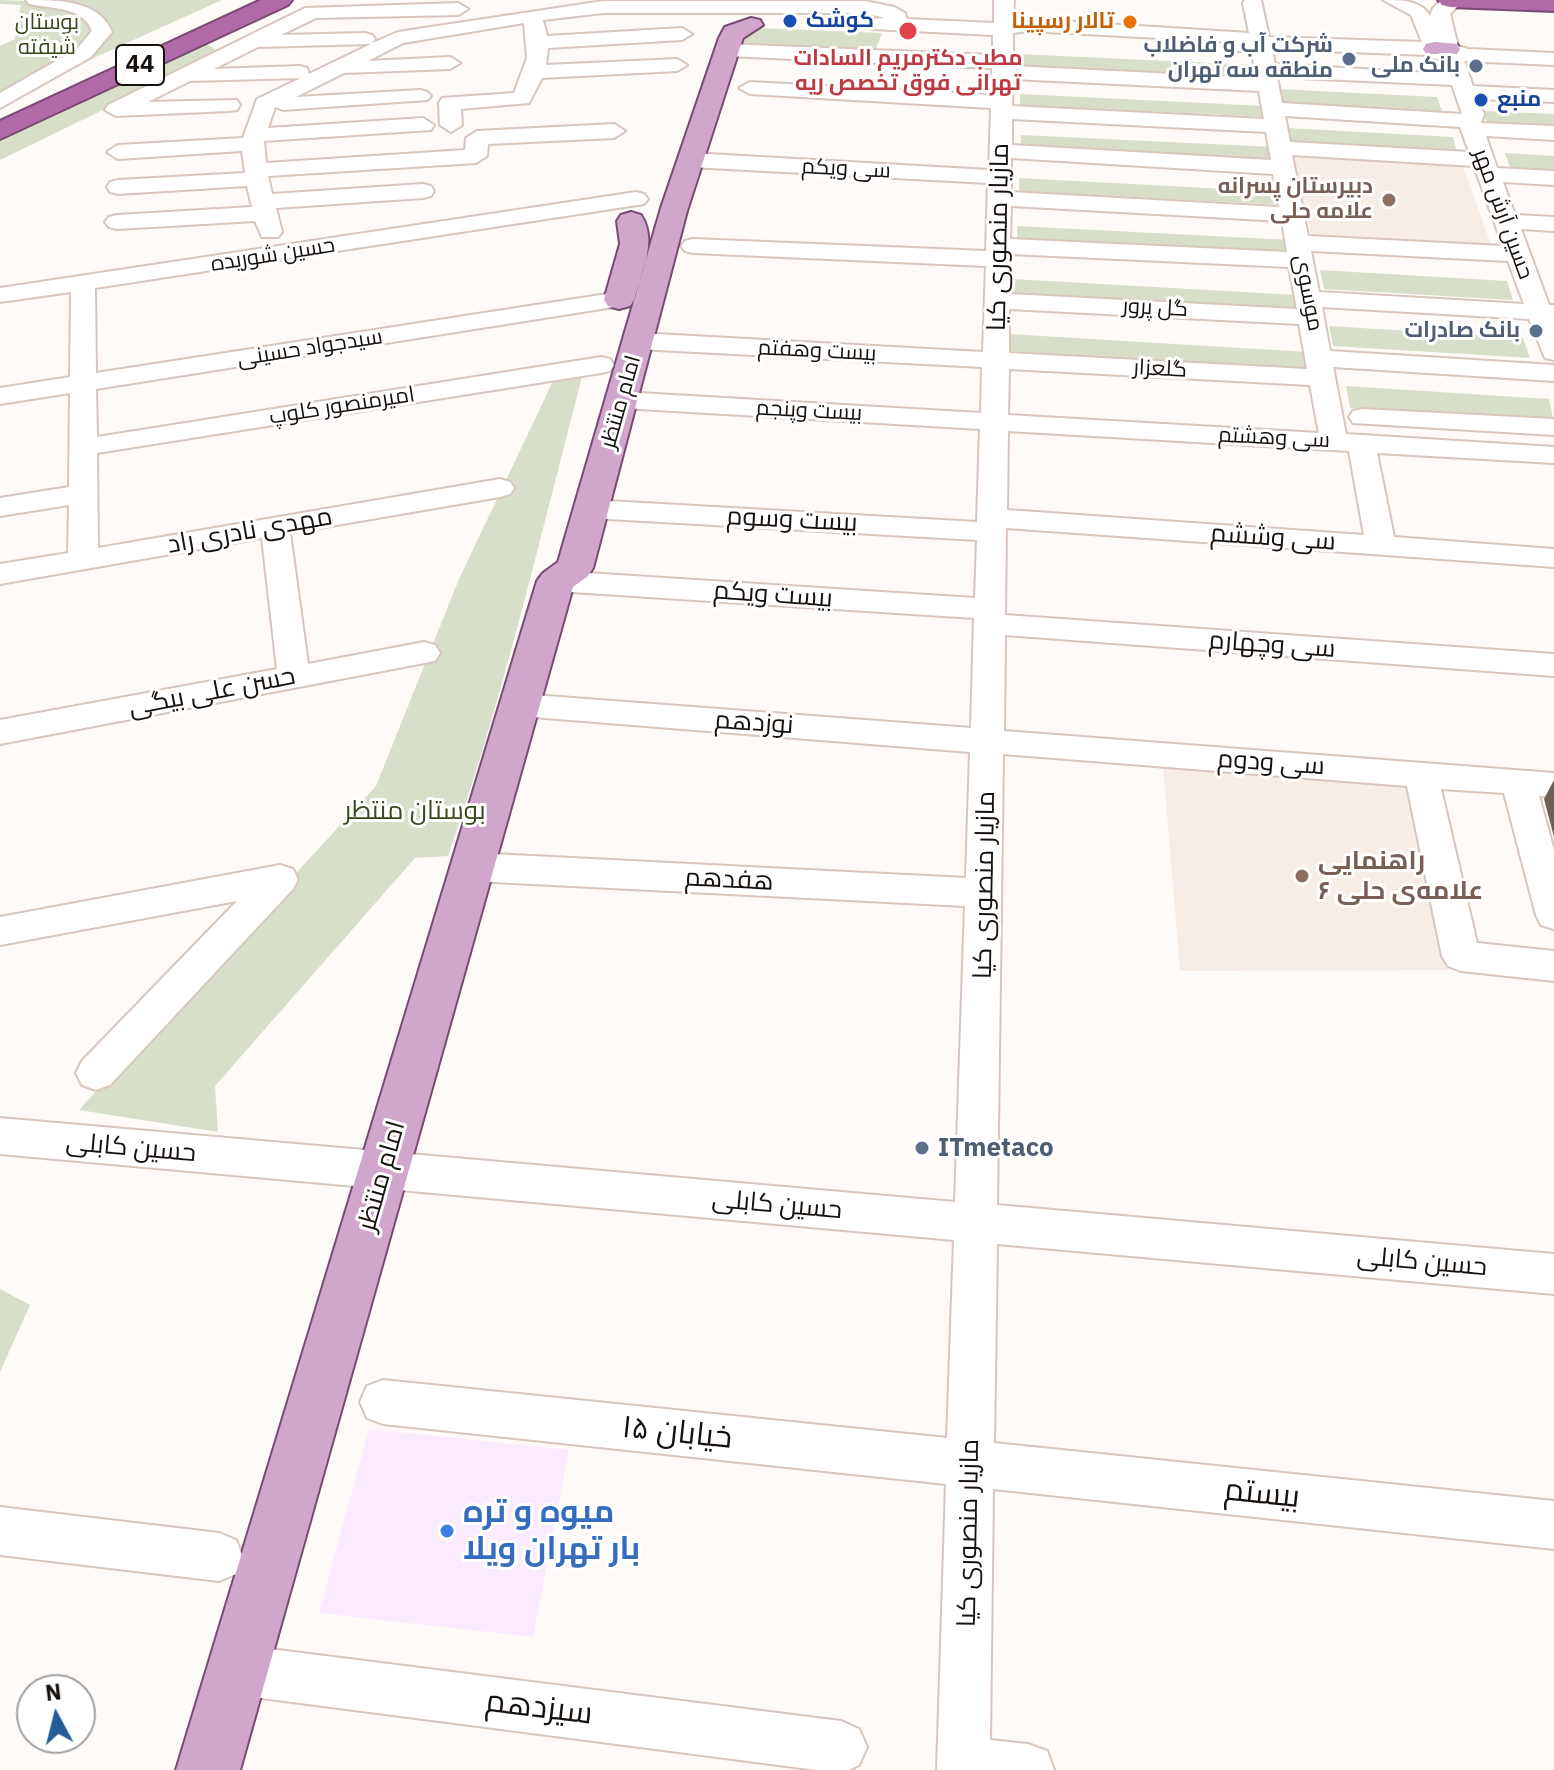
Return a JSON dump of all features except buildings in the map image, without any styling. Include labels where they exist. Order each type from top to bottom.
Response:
[{"type":"highway","name":"44","points":[[0,110],[235,0]]},
{"type":"highway","name":"44","points":[[0,131],[280,0]]},
{"type":"highway","points":[[1452,0],[1554,4]]},
{"type":"main road","name":"امام منتظر","points":[[556,581],[545,566],[635,244],[650,209],[667,185],[721,40],[734,32],[744,15]]},
{"type":"main road","name":"امام منتظر","points":[[208,1770],[556,581],[575,568],[638,341],[650,209],[691,160],[721,40]]},
{"type":"street","points":[[0,102],[84,53],[102,32],[97,19],[83,10],[36,0]]},
{"type":"street","name":"حسین آرش مهر","points":[[1393,0],[1419,12],[1465,92],[1473,114],[1471,125]]},
{"type":"street","name":"حسین آرش مهر","points":[[1452,0],[1440,12],[1441,49],[1447,80],[1458,113],[1471,125],[1520,261],[1547,312],[1554,352]]},
{"type":"street","name":"موسوی","points":[[1253,3],[1322,368],[1352,434],[1381,545]]},
{"type":"street","points":[[229,105],[116,110],[312,12],[603,7],[744,15],[794,22],[904,21],[1004,14],[1026,37],[1237,47],[1261,43],[1554,51]]},
{"type":"street","points":[[262,199],[254,139],[265,104],[398,38],[603,7]]},
{"type":"street","name":"مازیار منصوری کیا","points":[[985,1767],[971,1464],[1004,14]]},
{"type":"street","points":[[522,99],[535,72],[540,42],[532,16]]},
{"type":"street","points":[[904,21],[755,16],[730,21],[721,40],[1002,87],[1275,118],[1471,125],[1554,133]]},
{"type":"street","points":[[540,42],[682,34]]},
{"type":"street","points":[[248,42],[365,39]]},
{"type":"street","points":[[1441,49],[1466,55],[1554,59]]},
{"type":"street","points":[[340,68],[450,63]]},
{"type":"street","points":[[535,72],[677,65]]},
{"type":"street","points":[[181,76],[300,72]]},
{"type":"street","points":[[1000,175],[1447,80]]},
{"type":"street","points":[[750,88],[1002,87],[1275,118],[1486,167],[1554,178]]},
{"type":"street","points":[[1465,92],[1554,96]]},
{"type":"street","points":[[265,104],[420,96]]},
{"type":"street","points":[[451,125],[450,103],[553,97]]},
{"type":"street","points":[[118,152],[423,125]]},
{"type":"street","points":[[117,222],[262,199],[476,156],[477,138],[614,131]]},
{"type":"street","name":"سی ویکم","points":[[691,160],[1000,175]]},
{"type":"street","points":[[1000,175],[1293,215]]},
{"type":"street","points":[[118,187],[262,199],[423,191]]},
{"type":"street","name":"حسین شوریده","points":[[0,295],[545,214],[650,209]]},
{"type":"street","points":[[1506,221],[1554,224]]},
{"type":"street","points":[[693,246],[998,252],[1300,252],[1520,261],[1554,269]]},
{"type":"street","points":[[83,283],[83,560]]},
{"type":"street","name":"سیدجواد حسینی","points":[[0,396],[620,299]]},
{"type":"street","name":"گل پرور","points":[[998,301],[1547,312]]},
{"type":"street","name":"بیست وهفتم","points":[[638,341],[996,361]]},
{"type":"street","name":"گلعزار","points":[[996,361],[1554,373]]},
{"type":"street","name":"امیرمنصور کلوپ","points":[[83,447],[601,365]]},
{"type":"street","name":"بیست وپنجم","points":[[622,400],[995,422]]},
{"type":"street","name":"سی وهشتم","points":[[995,422],[1352,434],[1554,455]]},
{"type":"street","points":[[1352,434],[1554,427]]},
{"type":"street","name":"مهدی نادری راد","points":[[0,574],[500,488]]},
{"type":"street","points":[[0,507],[83,494]]},
{"type":"street","name":"بیست وسوم","points":[[591,509],[993,525]]},
{"type":"street","name":"سی وششم","points":[[993,525],[1381,545],[1554,558]]},
{"type":"street","points":[[275,527],[294,677]]},
{"type":"street","name":"بیست ویکم","points":[[556,581],[991,617]]},
{"type":"street","name":"سی وچهارم","points":[[991,617],[1554,665]]},
{"type":"street","name":"حسن علی بیگی","points":[[0,732],[424,653]]},
{"type":"street","name":"نوزدهم","points":[[520,705],[988,741]]},
{"type":"street","name":"سی ودوم","points":[[988,741],[1554,785]]},
{"type":"street","points":[[1421,774],[1461,956],[1554,966]]},
{"type":"street","points":[[1518,782],[1554,915]]},
{"type":"street","name":"هفدهم","points":[[473,867],[985,893]]},
{"type":"street","points":[[0,931],[280,879],[96,1073]]},
{"type":"street","name":"حسین کابلی","points":[[11,1142],[384,1170],[1554,1274]]},
{"type":"street","name":"خیابان ۱۵","points":[[383,1402],[971,1464]]},
{"type":"street","name":"بیستم","points":[[971,1464],[1554,1525]]},
{"type":"street","points":[[0,1531],[219,1557]]},
{"type":"street","name":"سیزدهم","points":[[238,1670],[841,1747]]},
{"type":"shaded area","name":"دبیرستان پسرانه علامه حلی","points":[[1292,156],[1462,164],[1492,247],[1312,237]]},
{"type":"shaded area","name":"راهنمایی علامه‌ی حلی ۶","points":[[1163,764],[1412,782],[1452,970],[1180,971]]},
{"type":"shaded area","name":"میوه و تره بار تهران ویلا","points":[[369,1429],[569,1450],[533,1637],[319,1613]]},
{"type":"green space","name":"بوستان شیفته","points":[[0,0],[29,1],[79,12],[96,28],[84,48],[0,95],[0,46],[15,39],[21,5],[0,4]]},
{"type":"green space","points":[[48,0],[222,0],[34,85],[103,37],[68,4]]},
{"type":"green space","points":[[759,28],[882,33],[874,54],[738,48],[743,32]]},
{"type":"green space","points":[[201,40],[220,53],[0,160],[0,137]]},
{"type":"green space","points":[[1018,54],[1254,65],[1256,76],[1018,65]]},
{"type":"green space","points":[[1278,89],[1437,97],[1442,111],[1280,102]]},
{"type":"green space","points":[[1020,94],[1265,106],[1267,117],[1020,105]]},
{"type":"green space","points":[[1482,111],[1554,114],[1554,127],[1487,124]]},
{"type":"green space","points":[[1287,128],[1453,137],[1457,152],[1290,143]]},
{"type":"green space","points":[[1021,135],[1274,147],[1277,160],[1021,147]]},
{"type":"green space","points":[[1505,153],[1554,156],[1554,170],[1510,168]]},
{"type":"green space","points":[[1019,178],[1282,192],[1285,205],[1019,191]]},
{"type":"green space","points":[[1017,226],[1291,240],[1293,255],[1017,240]]},
{"type":"green space","points":[[1320,270],[1507,281],[1513,300],[1324,289]]},
{"type":"green space","points":[[1012,279],[1297,295],[1300,311],[1012,294]]},
{"type":"green space","points":[[1329,326],[1523,338],[1530,358],[1333,346]]},
{"type":"green space","points":[[1009,334],[1307,352],[1310,369],[1008,351]]},
{"type":"green space","name":"بوستان منتظر","points":[[582,377],[503,678],[448,856],[415,858],[215,1086],[218,1132],[79,1110],[376,786],[459,579],[554,379]]},
{"type":"green space","points":[[1346,386],[1549,399],[1554,422],[1350,408]]},
{"type":"green space","points":[[0,1289],[30,1305],[0,1372]]},
{"type":"place","name":"کوشک","points":[[790,21]]},
{"type":"place","name":"تالار رسپینا","points":[[1130,22]]},
{"type":"place","name":"مطب دكترمريم السادات تهرانی فوق تخصص ریه","points":[[908,31]]},
{"type":"place","name":"شرکت آب و فاضلاب منطقه سه تهران","points":[[1349,59]]},
{"type":"place","name":"بانک ملی","points":[[1476,66]]},
{"type":"place","name":"منبع","points":[[1481,100]]},
{"type":"place","name":"دبیرستان پسرانه علامه حلی","points":[[1389,200]]},
{"type":"place","name":"بانک صادرات","points":[[1536,331]]},
{"type":"place","name":"راهنمایی علامه‌ی حلی ۶","points":[[1302,876]]},
{"type":"place","name":"ITmetaco","points":[[922,1148]]},
{"type":"place","name":"میوه و تره بار تهران ویلا","points":[[447,1531]]}]
